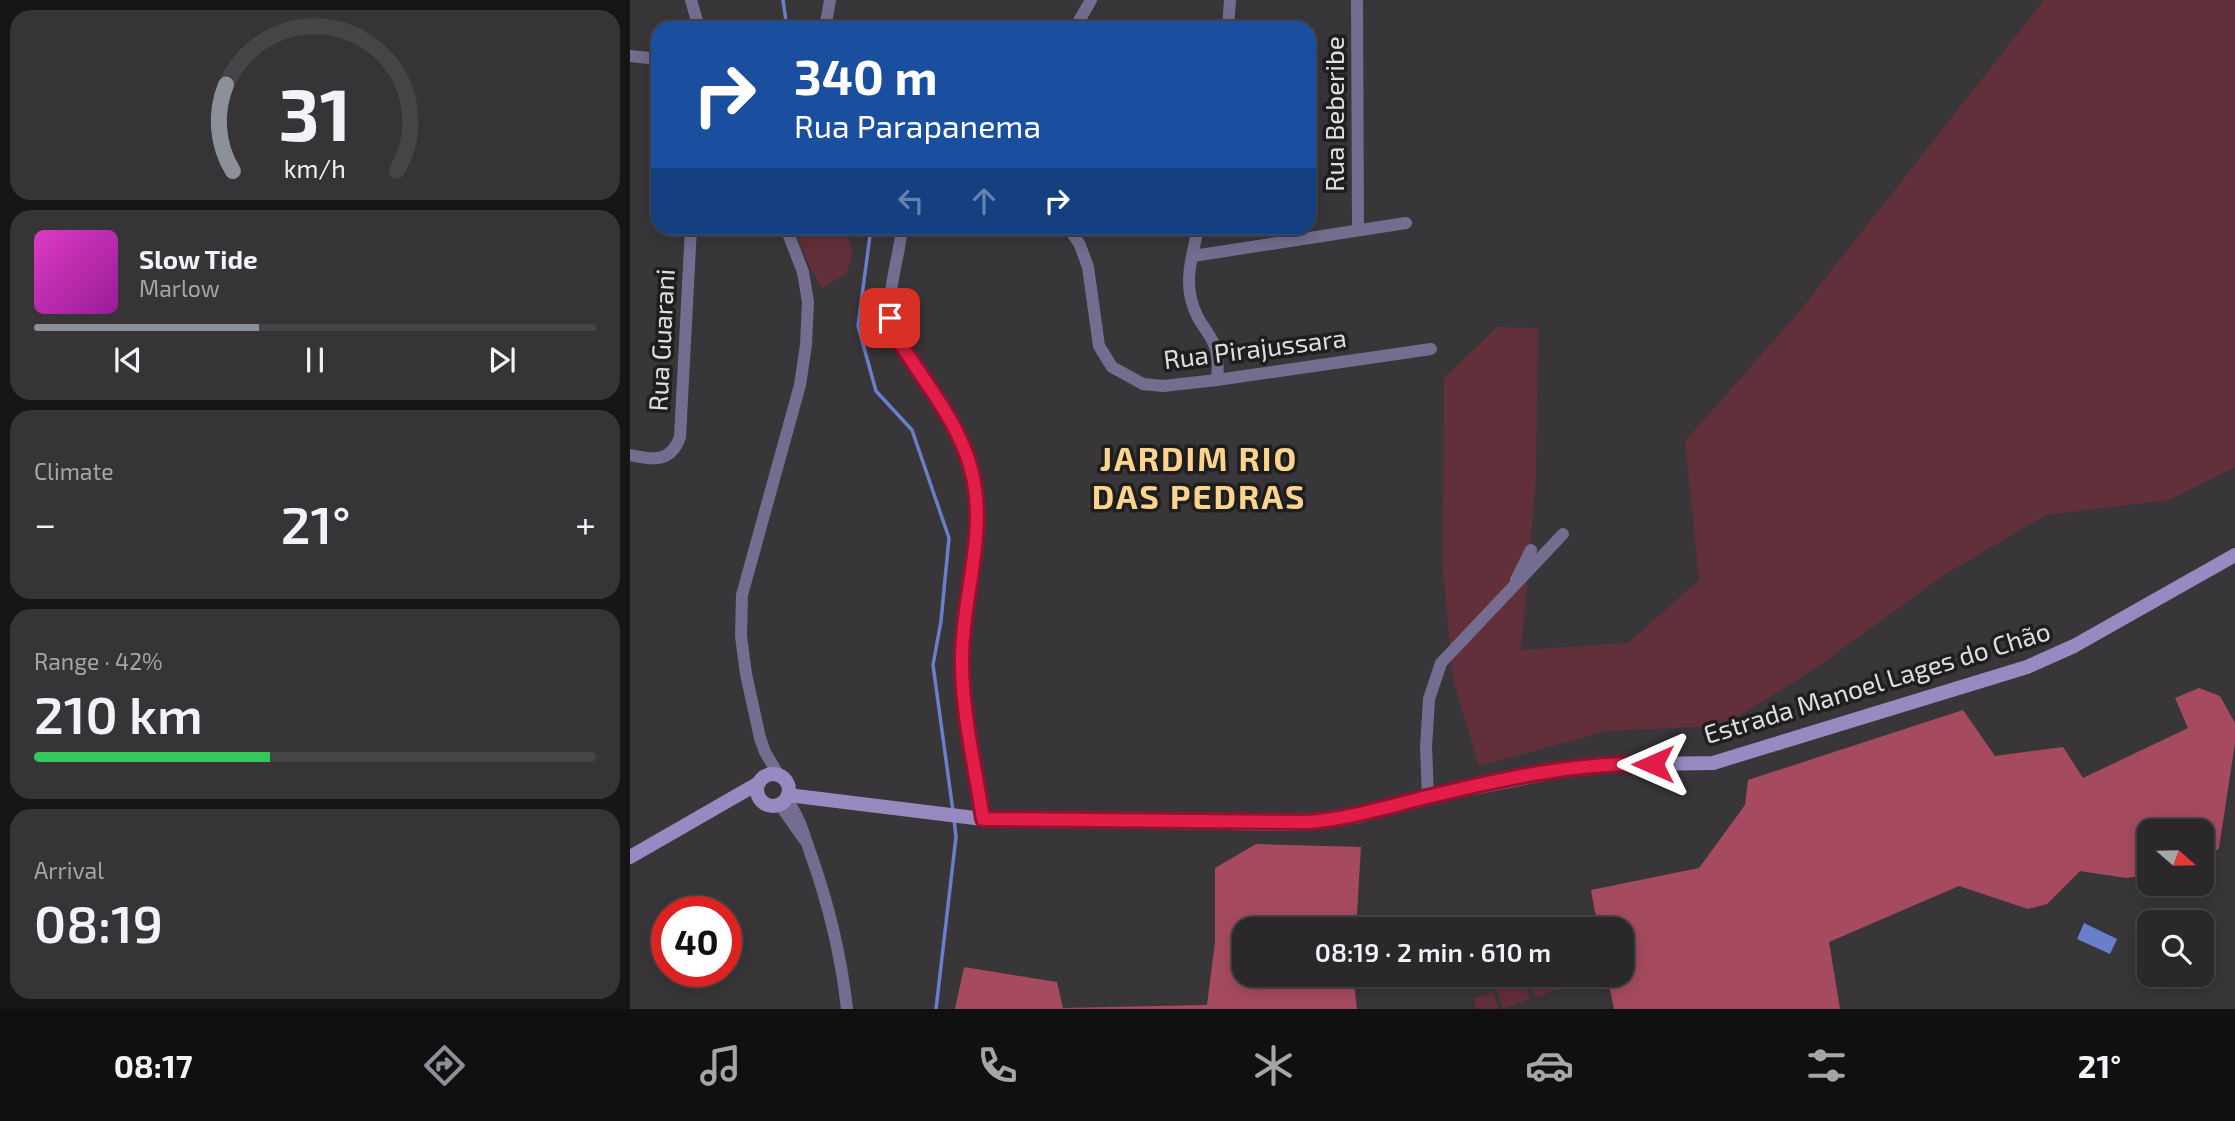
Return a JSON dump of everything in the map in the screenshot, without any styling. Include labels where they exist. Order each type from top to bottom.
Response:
[{"type":"street","points":[[691,0],[697,21]]},
{"type":"street","points":[[823,21],[830,0]]},
{"type":"street","points":[[1078,21],[1091,0]]},
{"type":"street","points":[[1228,21],[1230,0]]},
{"type":"street","name":"Rua Beberibe","points":[[1357,0],[1358,229]]},
{"type":"street","points":[[630,56],[651,58]]},
{"type":"street","points":[[1193,256],[1406,223]]},
{"type":"street","name":"Rua Guarani","points":[[630,455],[655,460],[671,453],[680,437],[691,235]]},
{"type":"street","points":[[789,235],[803,272],[808,302],[806,345],[800,385],[742,594],[741,636],[746,674],[775,789],[806,842],[828,902],[840,950],[847,1009]]},
{"type":"street","points":[[901,235],[888,303],[895,335],[957,432],[972,472],[978,529],[962,653],[963,689],[983,819]]},
{"type":"street","name":"Rua Pirajussara","points":[[1074,235],[1088,267],[1099,346],[1112,367],[1125,377],[1143,384],[1163,386],[1217,380],[1431,349]]},
{"type":"street","points":[[1197,235],[1189,275],[1190,296],[1195,313],[1217,347],[1217,380]]},
{"type":"street","points":[[1428,797],[1427,728],[1435,679],[1441,663],[1452,649],[1508,596],[1563,534]]},
{"type":"street","points":[[1508,596],[1531,550]]},
{"type":"street","name":"Estrada Manoel Lages do Chão","points":[[630,858],[716,808],[775,789],[967,818],[1291,824],[1359,817],[1428,797],[1588,765],[1713,763],[2027,667],[2074,646],[2235,555]]},
{"type":"shaded area","points":[[2044,0],[2235,0],[2235,467],[2169,500],[2046,515],[1944,575],[1816,668],[1723,726],[1607,731],[1479,766],[1453,680],[1443,568],[1444,378],[1497,327],[1538,328],[1536,479],[1521,650],[1628,643],[1699,580],[1685,441],[1794,318]]},
{"type":"shaded area","points":[[797,235],[848,235],[853,253],[846,274],[822,288]]},
{"type":"shaded area","points":[[2199,688],[2220,696],[2235,723],[2235,743],[2219,848],[2214,853],[2214,819],[2137,819],[2137,877],[2126,878],[2080,871],[2047,904],[2028,909],[1959,886],[1829,942],[1840,1009],[1614,1009],[1609,987],[1634,987],[1634,917],[1596,917],[1591,890],[1699,868],[1745,805],[1748,780],[1963,710],[1995,756],[2063,747],[2083,778],[2188,728],[2175,698]]},
{"type":"shaded area","points":[[1256,844],[1361,847],[1357,917],[1232,917],[1232,987],[1354,987],[1357,1009],[955,1009],[964,967],[1057,982],[1063,1008],[1207,1005],[1215,942],[1215,868]]},
{"type":"shaded area","points":[[1525,987],[1530,999],[1503,1009],[1496,989]]},
{"type":"shaded area","points":[[1532,987],[1564,987],[1536,998]]},
{"type":"shaded area","points":[[1493,992],[1499,1009],[1477,1009],[1473,999]]},
{"type":"water","points":[[2084,923],[2117,939],[2110,954],[2077,939]]},
{"type":"waterway","points":[[783,0],[786,21]]},
{"type":"waterway","points":[[870,235],[858,326],[876,391],[912,430],[949,538],[941,621],[933,665],[953,811]]},
{"type":"waterway","points":[[936,1009],[956,837],[954,819]]},
{"type":"district","name":"JARDIM RIO DAS PEDRAS","points":[[1199,478]]},
{"type":"route","points":[[890,318],[895,335],[957,432],[972,472],[978,529],[962,653],[963,689],[983,819],[1291,824],[1359,817],[1428,797],[1588,765],[1653,764]]}]
